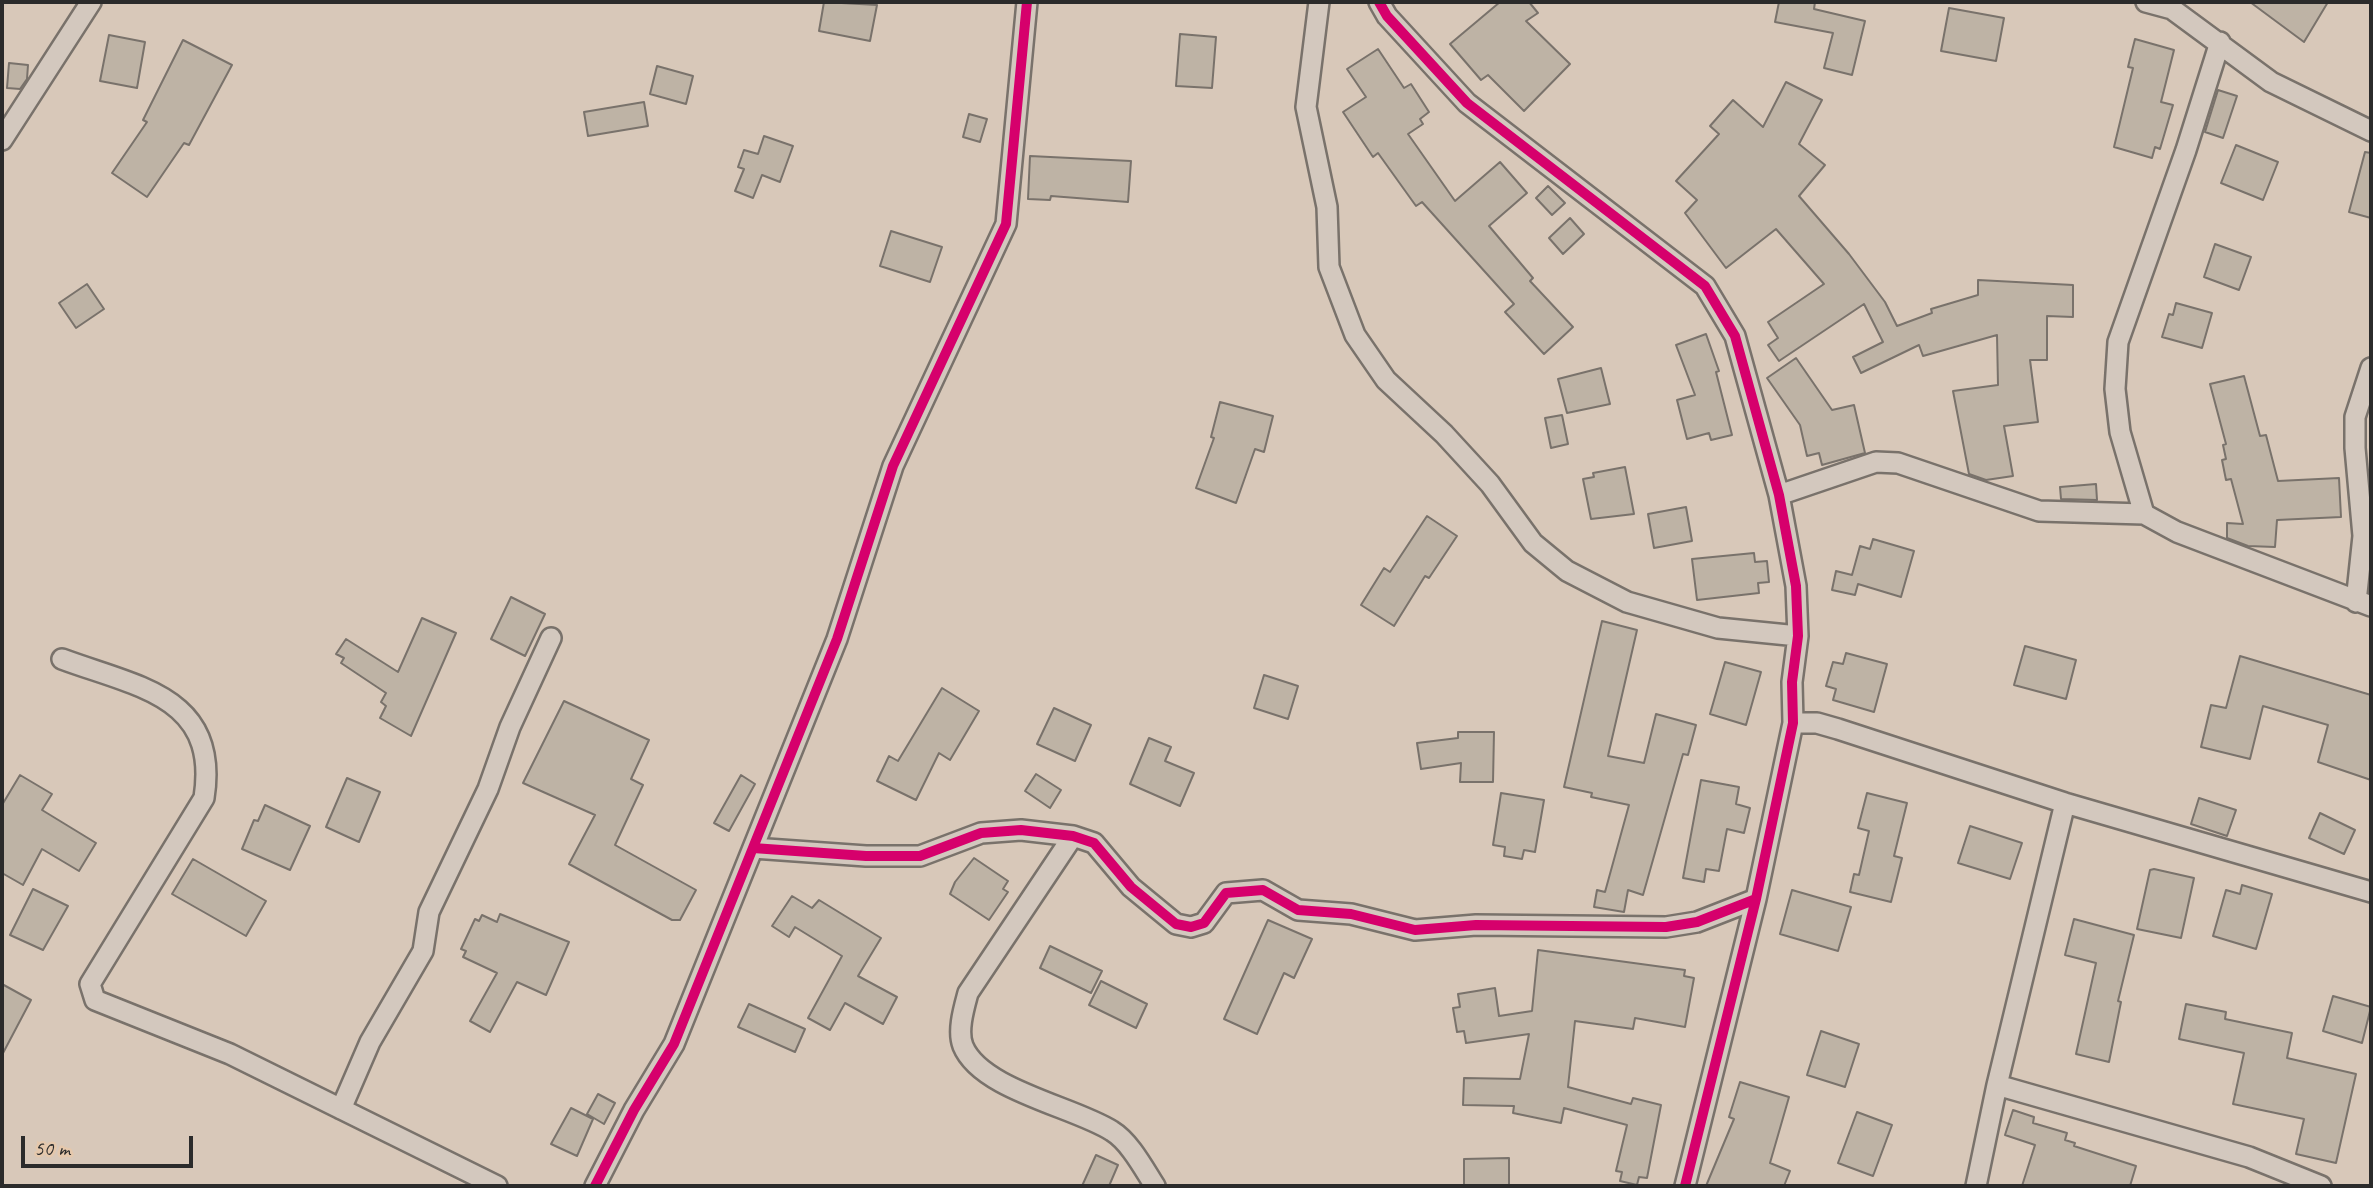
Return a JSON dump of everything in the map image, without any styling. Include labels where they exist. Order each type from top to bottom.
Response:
[{"type":"street","points":[[2,141],[91,2]]},
{"type":"street","points":[[595,1186],[634,1110],[674,1044],[837,639],[893,466],[1006,224],[1027,2]]},
{"type":"street","points":[[1319,2],[1306,107],[1327,207],[1329,267],[1355,335],[1386,380],[1444,434],[1490,484],[1533,543],[1567,571],[1627,601],[1718,628],[1798,636]]},
{"type":"street","points":[[1379,2],[1387,16],[1466,103],[1705,286],[1735,336],[1779,495],[1796,586],[1798,636],[1792,682],[1793,723],[1756,900],[1685,1186]]},
{"type":"street","points":[[2146,2],[2174,5],[2271,82],[2371,131]]},
{"type":"street","points":[[2144,514],[2120,432],[2115,389],[2118,342],[2186,150],[2220,42]]},
{"type":"street","points":[[1779,495],[1885,461],[1966,484],[2039,511],[2144,514],[2177,532],[2364,604],[2360,474],[2355,448],[2356,417],[2371,368]]},
{"type":"street","points":[[341,1109],[370,1042],[423,951],[429,912],[488,789],[510,727],[551,638]]},
{"type":"street","points":[[62,659],[161,696],[191,718],[204,752],[208,775],[204,798],[90,984],[95,1000],[230,1054],[464,1167],[497,1186]]},
{"type":"street","points":[[1793,723],[1817,723],[1838,729],[2065,803],[2371,892]]},
{"type":"street","points":[[1976,1186],[1997,1085],[2065,803]]},
{"type":"street","points":[[753,848],[866,856],[919,856],[981,833],[1001,829],[1073,836],[1094,843],[1131,887],[1176,924],[1191,927],[1204,923],[1226,893],[1245,889],[1263,890],[1298,910],[1351,914],[1415,930],[1476,925],[1666,927],[1697,922],[1756,900]]},
{"type":"street","points":[[1073,836],[968,993],[962,1018],[963,1046],[979,1067],[1020,1092],[1114,1131],[1155,1186]]},
{"type":"street","points":[[1997,1085],[2249,1157],[2321,1186]]},
{"type":"building","points":[[824,2],[877,5],[870,41],[819,31]]},
{"type":"building","points":[[1500,2],[1529,2],[1538,13],[1526,21],[1570,64],[1524,111],[1488,75],[1481,80],[1450,44]]},
{"type":"building","points":[[1779,2],[1815,2],[1814,9],[1865,21],[1852,75],[1824,68],[1833,33],[1775,22]]},
{"type":"building","points":[[2250,2],[2328,2],[2304,42]]},
{"type":"building","points":[[1949,8],[2004,18],[1996,61],[1941,51]]},
{"type":"building","points":[[1180,34],[1216,37],[1212,88],[1176,86]]},
{"type":"building","points":[[109,35],[145,42],[137,88],[100,81]]},
{"type":"building","points":[[2135,39],[2174,50],[2161,102],[2173,105],[2160,149],[2155,147],[2152,158],[2114,147],[2133,68],[2128,67]]},
{"type":"building","points":[[183,40],[232,65],[189,145],[184,143],[147,197],[112,173],[147,122],[143,120]]},
{"type":"building","points":[[1378,49],[1404,88],[1411,84],[1429,112],[1420,119],[1423,124],[1408,134],[1455,201],[1500,162],[1527,193],[1489,226],[1533,278],[1530,281],[1573,327],[1544,354],[1505,312],[1514,304],[1422,202],[1416,206],[1378,153],[1373,157],[1343,112],[1366,97],[1347,69]]},
{"type":"building","points":[[9,63],[28,65],[27,79],[20,89],[7,88]]},
{"type":"building","points":[[657,66],[693,76],[686,104],[650,94]]},
{"type":"building","points":[[1786,82],[1822,100],[1799,144],[1825,165],[1799,196],[1849,254],[1885,302],[1897,326],[1932,313],[1931,309],[1978,295],[1978,280],[2073,285],[2073,317],[2047,316],[2047,360],[2030,360],[2038,422],[2004,426],[2013,476],[1986,480],[1969,474],[1953,391],[1998,385],[1997,335],[1923,356],[1919,345],[1861,373],[1853,357],[1883,342],[1864,304],[1779,361],[1768,345],[1778,338],[1768,322],[1824,284],[1776,229],[1726,268],[1685,213],[1697,200],[1676,181],[1719,134],[1710,126],[1733,100],[1763,127]]},
{"type":"building","points":[[2218,90],[2237,96],[2223,138],[2205,132]]},
{"type":"building","points":[[644,102],[648,126],[588,136],[584,112]]},
{"type":"building","points":[[969,114],[987,119],[980,142],[963,137]]},
{"type":"building","points":[[764,136],[793,146],[780,182],[762,175],[753,198],[735,191],[744,169],[738,167],[744,150],[758,154]]},
{"type":"building","points":[[2236,145],[2278,162],[2263,200],[2221,183]]},
{"type":"building","points":[[2365,152],[2371,153],[2371,218],[2349,212]]},
{"type":"building","points":[[1030,156],[1131,161],[1128,202],[1051,196],[1050,200],[1028,199]]},
{"type":"building","points":[[1548,186],[1565,203],[1552,215],[1536,198]]},
{"type":"building","points":[[1570,218],[1584,234],[1563,254],[1549,238]]},
{"type":"building","points":[[891,231],[942,247],[930,282],[880,266]]},
{"type":"building","points":[[2215,244],[2251,257],[2239,290],[2204,277]]},
{"type":"building","points":[[87,284],[104,309],[76,328],[59,303]]},
{"type":"building","points":[[2176,303],[2212,313],[2202,348],[2162,337],[2169,314],[2173,315]]},
{"type":"building","points":[[1706,334],[1719,371],[1716,372],[1732,435],[1711,440],[1709,433],[1687,439],[1677,400],[1695,395],[1676,345]]},
{"type":"building","points":[[1796,358],[1832,410],[1854,405],[1865,453],[1822,465],[1819,453],[1807,456],[1800,425],[1767,378]]},
{"type":"building","points":[[1601,368],[1610,404],[1567,413],[1558,379]]},
{"type":"building","points":[[2244,376],[2260,436],[2266,435],[2278,481],[2339,478],[2341,517],[2277,520],[2275,547],[2248,546],[2227,538],[2227,523],[2243,524],[2231,479],[2226,480],[2222,460],[2226,459],[2223,445],[2226,444],[2210,384]]},
{"type":"building","points":[[1220,402],[1273,416],[1264,452],[1255,449],[1236,503],[1196,488],[1214,438],[1211,437]]},
{"type":"building","points":[[1562,415],[1568,444],[1551,448],[1545,418]]},
{"type":"building","points":[[1625,467],[1634,514],[1591,519],[1583,479],[1594,477],[1593,473]]},
{"type":"building","points":[[2096,484],[2097,500],[2061,499],[2060,487]]},
{"type":"building","points":[[1686,507],[1692,541],[1654,548],[1648,514]]},
{"type":"building","points":[[1427,516],[1457,536],[1429,578],[1425,576],[1394,626],[1361,605],[1384,568],[1390,572]]},
{"type":"building","points":[[1873,539],[1914,551],[1901,597],[1858,584],[1855,595],[1832,590],[1836,571],[1852,575],[1860,546],[1870,549]]},
{"type":"building","points":[[1754,553],[1755,562],[1767,561],[1769,582],[1758,583],[1759,593],[1697,600],[1692,559]]},
{"type":"building","points":[[511,597],[545,614],[525,656],[491,639]]},
{"type":"building","points":[[422,618],[456,633],[411,736],[380,718],[386,706],[381,702],[386,693],[341,663],[344,658],[336,654],[346,639],[398,672]]},
{"type":"building","points":[[1602,621],[1637,630],[1608,756],[1644,763],[1656,714],[1696,725],[1688,755],[1683,754],[1643,895],[1628,890],[1624,912],[1594,907],[1597,890],[1605,892],[1629,805],[1591,797],[1592,793],[1564,787]]},
{"type":"building","points":[[2025,646],[2076,660],[2066,699],[2014,685]]},
{"type":"building","points":[[1846,653],[1887,664],[1874,712],[1833,700],[1836,689],[1826,686],[1833,662],[1843,664]]},
{"type":"building","points":[[2240,656],[2371,695],[2371,780],[2318,762],[2328,725],[2263,706],[2250,759],[2201,747],[2211,705],[2226,708]]},
{"type":"building","points":[[1725,662],[1761,672],[1746,725],[1710,714]]},
{"type":"building","points":[[1264,675],[1298,686],[1288,719],[1254,708]]},
{"type":"building","points":[[942,688],[979,711],[950,760],[939,753],[916,800],[877,781],[889,756],[898,761]]},
{"type":"building","points":[[564,701],[649,740],[631,779],[643,785],[615,845],[696,890],[680,920],[672,920],[569,864],[595,815],[523,783]]},
{"type":"building","points":[[1054,708],[1091,725],[1075,761],[1037,744]]},
{"type":"building","points":[[1458,732],[1494,732],[1493,782],[1460,782],[1461,763],[1421,769],[1417,743],[1458,738]]},
{"type":"building","points":[[1149,738],[1171,747],[1165,761],[1194,773],[1180,806],[1130,784]]},
{"type":"building","points":[[1036,774],[1061,790],[1050,808],[1025,791]]},
{"type":"building","points":[[20,775],[52,794],[42,810],[96,843],[79,871],[42,849],[23,885],[2,873],[2,805]]},
{"type":"building","points":[[741,775],[755,784],[729,831],[714,823]]},
{"type":"building","points":[[347,778],[380,792],[359,842],[326,827]]},
{"type":"building","points":[[1701,780],[1739,787],[1736,804],[1750,808],[1744,833],[1727,829],[1719,871],[1706,869],[1704,882],[1683,878]]},
{"type":"building","points":[[1501,793],[1544,800],[1535,852],[1524,850],[1522,859],[1504,856],[1505,847],[1493,845]]},
{"type":"building","points":[[1867,793],[1907,803],[1894,856],[1902,858],[1891,902],[1850,892],[1854,874],[1859,875],[1869,831],[1858,828]]},
{"type":"building","points":[[2199,798],[2236,810],[2227,836],[2191,824]]},
{"type":"building","points":[[265,805],[310,826],[290,870],[242,849],[254,820],[258,821]]},
{"type":"building","points":[[2320,813],[2355,830],[2344,854],[2309,838]]},
{"type":"building","points":[[1970,826],[2022,843],[2010,879],[1958,863]]},
{"type":"building","points":[[974,858],[1008,881],[1003,889],[1008,892],[989,920],[950,894],[955,882]]},
{"type":"building","points":[[193,859],[266,901],[246,936],[172,894]]},
{"type":"building","points":[[2150,870],[2194,878],[2181,938],[2137,929]]},
{"type":"building","points":[[2242,885],[2272,894],[2256,949],[2213,936],[2226,890],[2240,894]]},
{"type":"building","points":[[33,889],[68,906],[43,950],[10,935]]},
{"type":"building","points":[[1792,890],[1851,907],[1838,951],[1780,934]]},
{"type":"building","points":[[792,896],[812,908],[819,900],[881,938],[858,976],[897,997],[883,1024],[845,1003],[830,1030],[808,1018],[842,956],[795,927],[789,937],[772,926]]},
{"type":"building","points":[[500,914],[569,942],[546,995],[517,982],[490,1032],[470,1021],[497,973],[463,957],[466,951],[461,949],[475,919],[479,921],[482,915],[497,922]]},
{"type":"building","points":[[2074,919],[2134,935],[2118,1001],[2121,1002],[2109,1062],[2076,1054],[2096,963],[2065,955]]},
{"type":"building","points":[[1268,920],[1312,939],[1294,978],[1284,973],[1257,1034],[1224,1019]]},
{"type":"building","points":[[1050,946],[1102,971],[1091,993],[1040,968]]},
{"type":"building","points":[[1538,950],[1685,970],[1684,976],[1694,978],[1685,1027],[1635,1018],[1633,1029],[1575,1021],[1568,1087],[1631,1104],[1633,1098],[1661,1105],[1647,1178],[1639,1177],[1637,1185],[1620,1181],[1622,1172],[1616,1171],[1627,1125],[1564,1108],[1561,1123],[1513,1113],[1514,1106],[1463,1105],[1464,1078],[1520,1079],[1529,1034],[1466,1043],[1464,1031],[1457,1032],[1453,1008],[1460,1007],[1458,994],[1495,988],[1499,1016],[1532,1011]]},
{"type":"building","points":[[1101,981],[1147,1004],[1136,1028],[1089,1005]]},
{"type":"building","points":[[2,984],[31,1000],[2,1055]]},
{"type":"building","points":[[2333,996],[2371,1007],[2362,1043],[2323,1031]]},
{"type":"building","points":[[749,1004],[805,1029],[795,1052],[738,1027]]},
{"type":"building","points":[[2186,1004],[2226,1012],[2225,1019],[2292,1033],[2287,1058],[2356,1074],[2336,1163],[2296,1154],[2304,1119],[2233,1104],[2244,1053],[2179,1039]]},
{"type":"building","points":[[1821,1031],[1859,1044],[1845,1087],[1807,1075]]},
{"type":"building","points":[[1740,1082],[1789,1097],[1770,1163],[1790,1171],[1784,1186],[1706,1186],[1734,1119],[1729,1117]]},
{"type":"building","points":[[598,1094],[615,1103],[604,1124],[587,1114]]},
{"type":"building","points":[[571,1108],[593,1119],[577,1156],[551,1144]]},
{"type":"building","points":[[2013,1110],[2034,1117],[2033,1123],[2067,1133],[2065,1140],[2075,1143],[2074,1146],[2136,1166],[2130,1186],[2022,1186],[2035,1145],[2005,1135]]},
{"type":"building","points":[[1857,1112],[1892,1125],[1873,1176],[1838,1163]]},
{"type":"building","points":[[1096,1155],[1118,1165],[1109,1186],[1082,1186]]},
{"type":"building","points":[[1509,1158],[1509,1186],[1464,1186],[1464,1159]]},
{"type":"cycle path","points":[[595,1186],[634,1110],[674,1044],[837,639],[893,466],[1006,224],[1027,2]]},
{"type":"cycle path","points":[[1379,2],[1387,16],[1467,103],[1705,286],[1735,336],[1779,495],[1796,586],[1798,636],[1792,682],[1793,723],[1756,899],[1685,1186]]},
{"type":"cycle path","points":[[753,848],[866,856],[920,856],[981,833],[1021,830],[1073,836],[1094,843],[1131,887],[1176,924],[1191,927],[1204,923],[1226,893],[1263,890],[1298,910],[1351,914],[1415,930],[1476,925],[1666,927],[1697,922],[1756,899]]}]
